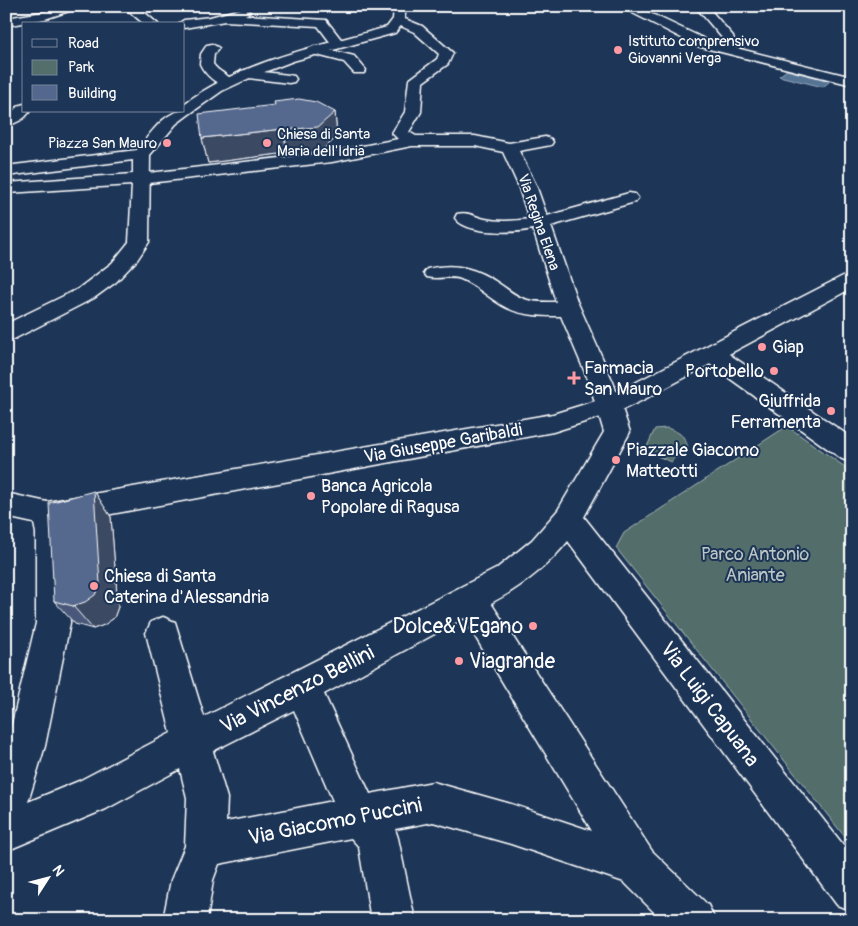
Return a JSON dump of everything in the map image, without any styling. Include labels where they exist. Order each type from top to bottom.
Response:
[{"type":"street","points":[[6,22],[48,19],[74,6]]},
{"type":"street","points":[[129,6],[149,22]]},
{"type":"street","points":[[227,18],[260,6]]},
{"type":"street","points":[[701,6],[729,39],[730,50]]},
{"type":"street","points":[[628,8],[684,28],[702,43],[852,81]]},
{"type":"street","points":[[628,8],[662,8]]},
{"type":"street","points":[[185,109],[227,82],[246,74],[314,50],[391,30],[400,14],[446,53],[443,60],[416,80],[413,112],[400,133],[412,141]]},
{"type":"street","points":[[185,24],[227,18],[322,23],[338,43]]},
{"type":"street","points":[[212,48],[206,60],[208,68],[215,76],[227,82]]},
{"type":"street","points":[[314,50],[349,59],[359,70]]},
{"type":"street","points":[[246,74],[289,79]]},
{"type":"street","points":[[6,121],[15,118],[22,112]]},
{"type":"street","points":[[6,334],[88,294],[121,267],[139,242],[142,154],[171,121],[182,112]]},
{"type":"street","points":[[6,188],[140,182],[215,170],[332,157],[412,141],[474,141],[509,148],[545,142]]},
{"type":"street","name":"Via Regina Elena","points":[[509,148],[524,174],[570,309],[611,405],[617,432],[568,519]]},
{"type":"street","points":[[6,171],[142,154]]},
{"type":"street","points":[[464,218],[477,224],[490,226],[541,224],[629,198]]},
{"type":"street","points":[[434,273],[457,270],[472,276],[514,304],[525,308],[570,309]]},
{"type":"street","name":"Via Giuseppe Garibaldi","points":[[6,505],[47,514],[554,423],[611,405],[712,354],[852,279]]},
{"type":"street","points":[[712,354],[852,452]]},
{"type":"street","points":[[6,810],[26,746],[53,623],[51,533],[47,514]]},
{"type":"street","name":"Via Vincenzo Bellini","points":[[6,831],[92,795],[191,742],[471,600],[515,573],[543,549],[568,519]]},
{"type":"street","name":"Via Luigi Capuana","points":[[568,519],[852,890]]},
{"type":"street","points":[[471,600],[637,866],[692,920]]},
{"type":"street","points":[[163,633],[207,798],[204,846],[192,880],[185,920]]},
{"type":"street","points":[[302,687],[359,816],[378,838],[393,920]]},
{"type":"street","name":"Via Giacomo Puccini","points":[[204,846],[433,802],[511,824],[637,866]]},
{"type":"green space","name":"Parco Antonio Aniante","points":[[787,426],[852,472],[852,846],[616,548],[624,533]]},
{"type":"green space","points":[[667,428],[681,435],[688,448],[685,454],[673,459],[672,462],[645,451],[655,429]]},
{"type":"water","points":[[787,70],[830,81],[823,87],[779,76]]},
{"type":"building","points":[[299,99],[316,102],[335,112],[318,127],[202,138],[199,114],[275,105],[274,102]]},
{"type":"building","points":[[94,491],[100,584],[95,595],[85,602],[73,606],[54,601],[49,503]]},
{"type":"place","name":"Istituto comprensivo Giovanni Verga","points":[[618,50]]},
{"type":"place","name":"Piazza San Mauro","points":[[167,143]]},
{"type":"place","name":"Chiesa di Santa Maria dell'Idria","points":[[267,143]]},
{"type":"place","name":"Giap","points":[[762,347]]},
{"type":"place","name":"Portobello","points":[[774,371]]},
{"type":"place","name":"Farmacia San Mauro","points":[[574,378]]},
{"type":"place","name":"Giuffrida Ferramenta","points":[[831,411]]},
{"type":"place","name":"Piazzale Giacomo Matteotti","points":[[616,460]]},
{"type":"place","name":"Banca Agricola Popolare di Ragusa","points":[[311,496]]},
{"type":"place","name":"Chiesa di Santa Caterina d'Alessandria","points":[[94,586]]},
{"type":"place","name":"Dolce&VEgano","points":[[533,626]]},
{"type":"place","name":"Viagrande","points":[[459,661]]}]
